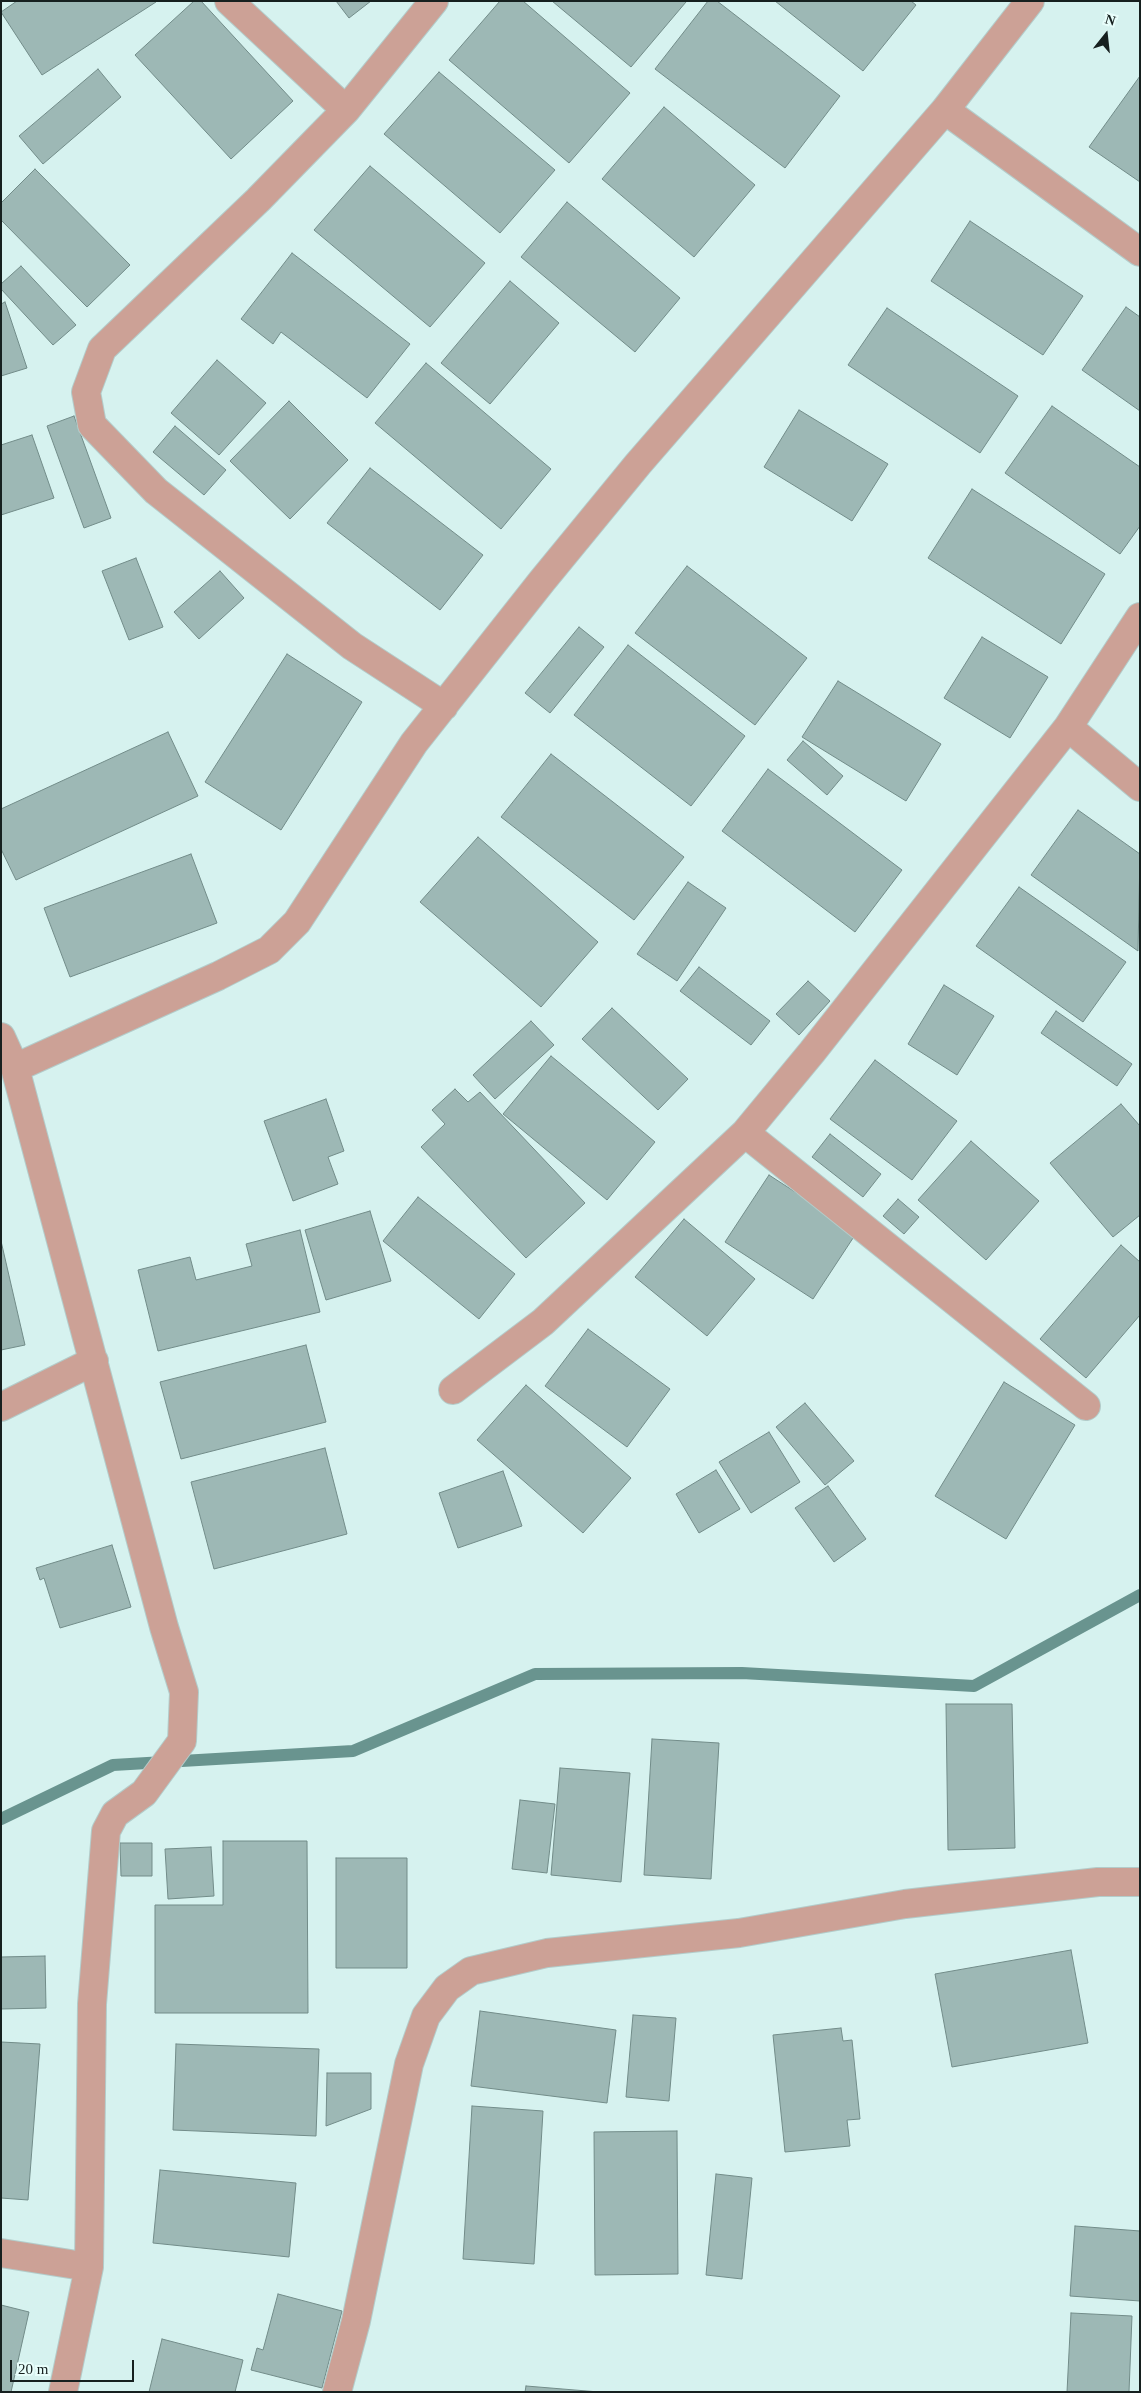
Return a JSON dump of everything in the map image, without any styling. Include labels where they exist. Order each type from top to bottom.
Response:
[{"type":"street","points":[[229,1],[346,110]]},
{"type":"street","points":[[434,1],[346,110],[258,200],[102,349],[86,392],[92,425],[156,491],[352,646],[444,706]]},
{"type":"street","points":[[15,1068],[175,996],[268,950],[296,922],[414,743],[638,464],[945,110],[1030,1]]},
{"type":"street","points":[[945,110],[1140,252]]},
{"type":"street","points":[[453,1390],[543,1322],[745,1133],[812,1052],[1068,727],[1140,617]]},
{"type":"street","points":[[1068,727],[1140,787]]},
{"type":"street","points":[[1,1037],[15,1068],[164,1628],[184,1692],[182,1741],[144,1792],[114,1814],[106,1831],[92,2004],[89,2267],[63,2392]]},
{"type":"street","points":[[745,1133],[1086,1406]]},
{"type":"street","points":[[1,1407],[94,1361]]},
{"type":"street","points":[[337,2392],[356,2320],[409,2064],[426,2016],[448,1988],[471,1971],[547,1953],[739,1933],[905,1904],[1098,1882],[1140,1882]]},
{"type":"street","points":[[1,2253],[89,2267]]},
{"type":"building","points":[[17,1],[156,2],[42,75],[1,12]]},
{"type":"building","points":[[194,1],[201,1],[293,101],[231,159],[135,55]]},
{"type":"building","points":[[336,1],[371,1],[349,18]]},
{"type":"building","points":[[500,1],[523,1],[630,93],[569,163],[449,60]]},
{"type":"building","points":[[552,1],[684,1],[686,2],[631,67]]},
{"type":"building","points":[[708,1],[717,1],[840,96],[785,168],[655,69]]},
{"type":"building","points":[[775,1],[911,1],[916,5],[863,71]]},
{"type":"building","points":[[98,69],[121,97],[43,164],[19,136]]},
{"type":"building","points":[[439,72],[555,170],[500,233],[384,134]]},
{"type":"building","points":[[1140,76],[1140,182],[1089,147]]},
{"type":"building","points":[[664,107],[755,185],[694,257],[602,179]]},
{"type":"building","points":[[370,166],[485,263],[430,327],[314,230]]},
{"type":"building","points":[[35,169],[130,265],[87,307],[1,220],[1,203]]},
{"type":"building","points":[[567,202],[680,298],[635,352],[521,257]]},
{"type":"building","points":[[970,221],[1083,296],[1043,355],[931,281]]},
{"type":"building","points":[[292,253],[410,344],[367,398],[281,332],[273,344],[241,319]]},
{"type":"building","points":[[21,266],[76,325],[53,345],[1,289],[1,284]]},
{"type":"building","points":[[510,281],[559,323],[490,404],[441,363]]},
{"type":"building","points":[[5,302],[27,368],[1,376],[1,304]]},
{"type":"building","points":[[1126,307],[1140,317],[1140,411],[1082,370]]},
{"type":"building","points":[[887,308],[1018,396],[980,453],[848,365]]},
{"type":"building","points":[[217,360],[266,403],[219,455],[171,413]]},
{"type":"building","points":[[426,363],[551,469],[501,529],[375,423]]},
{"type":"building","points":[[289,401],[348,460],[290,519],[230,461]]},
{"type":"building","points":[[1052,406],[1140,467],[1140,526],[1120,554],[1005,473]]},
{"type":"building","points":[[799,410],[888,464],[852,521],[764,467]]},
{"type":"building","points":[[74,416],[111,518],[84,528],[47,426]]},
{"type":"building","points":[[175,426],[226,470],[204,495],[153,452]]},
{"type":"building","points":[[32,435],[54,498],[1,515],[1,445]]},
{"type":"building","points":[[370,468],[483,555],[440,610],[327,523]]},
{"type":"building","points":[[972,489],[1105,574],[1061,644],[928,558]]},
{"type":"building","points":[[136,558],[163,627],[129,640],[102,571]]},
{"type":"building","points":[[687,566],[807,658],[755,725],[635,633]]},
{"type":"building","points":[[220,571],[244,598],[199,639],[174,612]]},
{"type":"building","points":[[579,627],[604,647],[550,713],[525,693]]},
{"type":"building","points":[[982,637],[1048,677],[1010,738],[944,698]]},
{"type":"building","points":[[628,645],[745,736],[691,806],[574,715]]},
{"type":"building","points":[[287,654],[362,702],[281,830],[205,782]]},
{"type":"building","points":[[838,681],[941,744],[906,801],[802,737]]},
{"type":"building","points":[[168,732],[198,796],[16,880],[1,849],[1,809]]},
{"type":"building","points":[[803,741],[843,776],[827,795],[787,760]]},
{"type":"building","points":[[551,754],[684,857],[634,920],[501,817]]},
{"type":"building","points":[[768,769],[902,870],[855,932],[722,831]]},
{"type":"building","points":[[1078,810],[1140,854],[1138,951],[1031,875]]},
{"type":"building","points":[[478,837],[598,942],[541,1007],[420,902]]},
{"type":"building","points":[[191,854],[217,923],[70,977],[44,908]]},
{"type":"building","points":[[688,882],[726,908],[677,981],[637,954]]},
{"type":"building","points":[[1019,887],[1126,962],[1083,1022],[976,946]]},
{"type":"building","points":[[699,967],[770,1021],[751,1045],[680,991]]},
{"type":"building","points":[[808,981],[830,1001],[799,1035],[776,1014]]},
{"type":"building","points":[[944,985],[994,1016],[957,1075],[908,1044]]},
{"type":"building","points":[[612,1008],[688,1079],[658,1110],[582,1039]]},
{"type":"building","points":[[1056,1011],[1132,1064],[1117,1086],[1041,1033]]},
{"type":"building","points":[[531,1021],[554,1045],[495,1099],[473,1075]]},
{"type":"building","points":[[551,1056],[655,1142],[607,1200],[503,1114]]},
{"type":"building","points":[[875,1060],[957,1121],[912,1180],[830,1119]]},
{"type":"building","points":[[455,1089],[468,1102],[480,1092],[585,1203],[526,1258],[421,1147],[445,1124],[432,1110]]},
{"type":"building","points":[[326,1099],[344,1151],[328,1157],[338,1184],[293,1201],[264,1121]]},
{"type":"building","points":[[1121,1104],[1140,1126],[1140,1215],[1113,1237],[1050,1163]]},
{"type":"building","points":[[830,1134],[881,1174],[863,1197],[812,1157]]},
{"type":"building","points":[[971,1141],[1039,1201],[986,1260],[918,1200]]},
{"type":"building","points":[[769,1175],[857,1232],[813,1299],[725,1242]]},
{"type":"building","points":[[418,1197],[515,1274],[479,1319],[383,1241]]},
{"type":"building","points":[[898,1199],[919,1217],[904,1234],[883,1216]]},
{"type":"building","points":[[370,1211],[391,1281],[326,1300],[305,1230]]},
{"type":"building","points":[[684,1219],[755,1279],[707,1336],[635,1277]]},
{"type":"building","points":[[300,1230],[320,1312],[158,1351],[138,1270],[190,1257],[196,1280],[252,1266],[246,1244]]},
{"type":"building","points":[[1,1241],[25,1345],[1,1350]]},
{"type":"building","points":[[1121,1245],[1140,1262],[1140,1315],[1086,1378],[1040,1339]]},
{"type":"building","points":[[588,1329],[670,1389],[627,1447],[545,1386]]},
{"type":"building","points":[[306,1345],[326,1422],[181,1459],[160,1382]]},
{"type":"building","points":[[1004,1382],[1075,1425],[1006,1539],[935,1496]]},
{"type":"building","points":[[526,1385],[631,1478],[583,1533],[477,1440]]},
{"type":"building","points":[[805,1403],[854,1461],[825,1485],[776,1427]]},
{"type":"building","points":[[769,1432],[800,1482],[751,1513],[719,1462]]},
{"type":"building","points":[[325,1448],[347,1534],[214,1569],[191,1482]]},
{"type":"building","points":[[716,1470],[740,1509],[699,1533],[676,1494]]},
{"type":"building","points":[[503,1471],[522,1526],[458,1548],[439,1493]]},
{"type":"building","points":[[828,1486],[866,1539],[834,1562],[795,1508]]},
{"type":"building","points":[[112,1545],[131,1607],[60,1628],[44,1578],[40,1580],[36,1568]]},
{"type":"building","points":[[946,1704],[1012,1704],[1015,1848],[948,1850]]},
{"type":"building","points":[[652,1739],[719,1743],[711,1879],[644,1875]]},
{"type":"building","points":[[560,1768],[630,1773],[621,1882],[551,1875]]},
{"type":"building","points":[[520,1800],[555,1804],[547,1873],[512,1869]]},
{"type":"building","points":[[223,1841],[307,1841],[308,2013],[155,2013],[155,1905],[223,1905]]},
{"type":"building","points":[[120,1843],[152,1843],[152,1876],[121,1876]]},
{"type":"building","points":[[211,1847],[214,1896],[168,1899],[165,1849]]},
{"type":"building","points":[[336,1858],[407,1858],[407,1968],[336,1968]]},
{"type":"building","points":[[1071,1950],[1088,2043],[952,2067],[935,1974]]},
{"type":"building","points":[[45,1956],[46,2008],[1,2009],[1,1957]]},
{"type":"building","points":[[480,2011],[616,2030],[607,2103],[471,2086]]},
{"type":"building","points":[[633,2015],[676,2018],[669,2101],[626,2097]]},
{"type":"building","points":[[841,2028],[843,2041],[852,2040],[860,2119],[847,2120],[850,2146],[785,2152],[773,2035]]},
{"type":"building","points":[[1,2042],[40,2044],[28,2200],[1,2198]]},
{"type":"building","points":[[176,2044],[319,2049],[316,2136],[173,2130]]},
{"type":"building","points":[[327,2073],[371,2073],[371,2109],[326,2126]]},
{"type":"building","points":[[472,2106],[543,2111],[534,2264],[463,2259]]},
{"type":"building","points":[[677,2131],[678,2274],[595,2275],[594,2132]]},
{"type":"building","points":[[160,2170],[296,2183],[289,2257],[153,2243]]},
{"type":"building","points":[[716,2174],[752,2178],[742,2279],[706,2275]]},
{"type":"building","points":[[1075,2226],[1140,2231],[1140,2301],[1070,2296]]},
{"type":"building","points":[[278,2294],[342,2311],[322,2388],[251,2370],[257,2348],[263,2350]]},
{"type":"building","points":[[1,2305],[29,2312],[11,2392],[1,2392]]},
{"type":"building","points":[[1071,2313],[1132,2316],[1129,2392],[1067,2392]]},
{"type":"building","points":[[162,2339],[243,2360],[235,2392],[149,2392]]},
{"type":"building","points":[[526,2386],[599,2392],[525,2392]]},
{"type":"waterway","points":[[1,1819],[113,1765],[353,1751],[535,1674],[742,1673],[974,1686],[1140,1595]]}]
